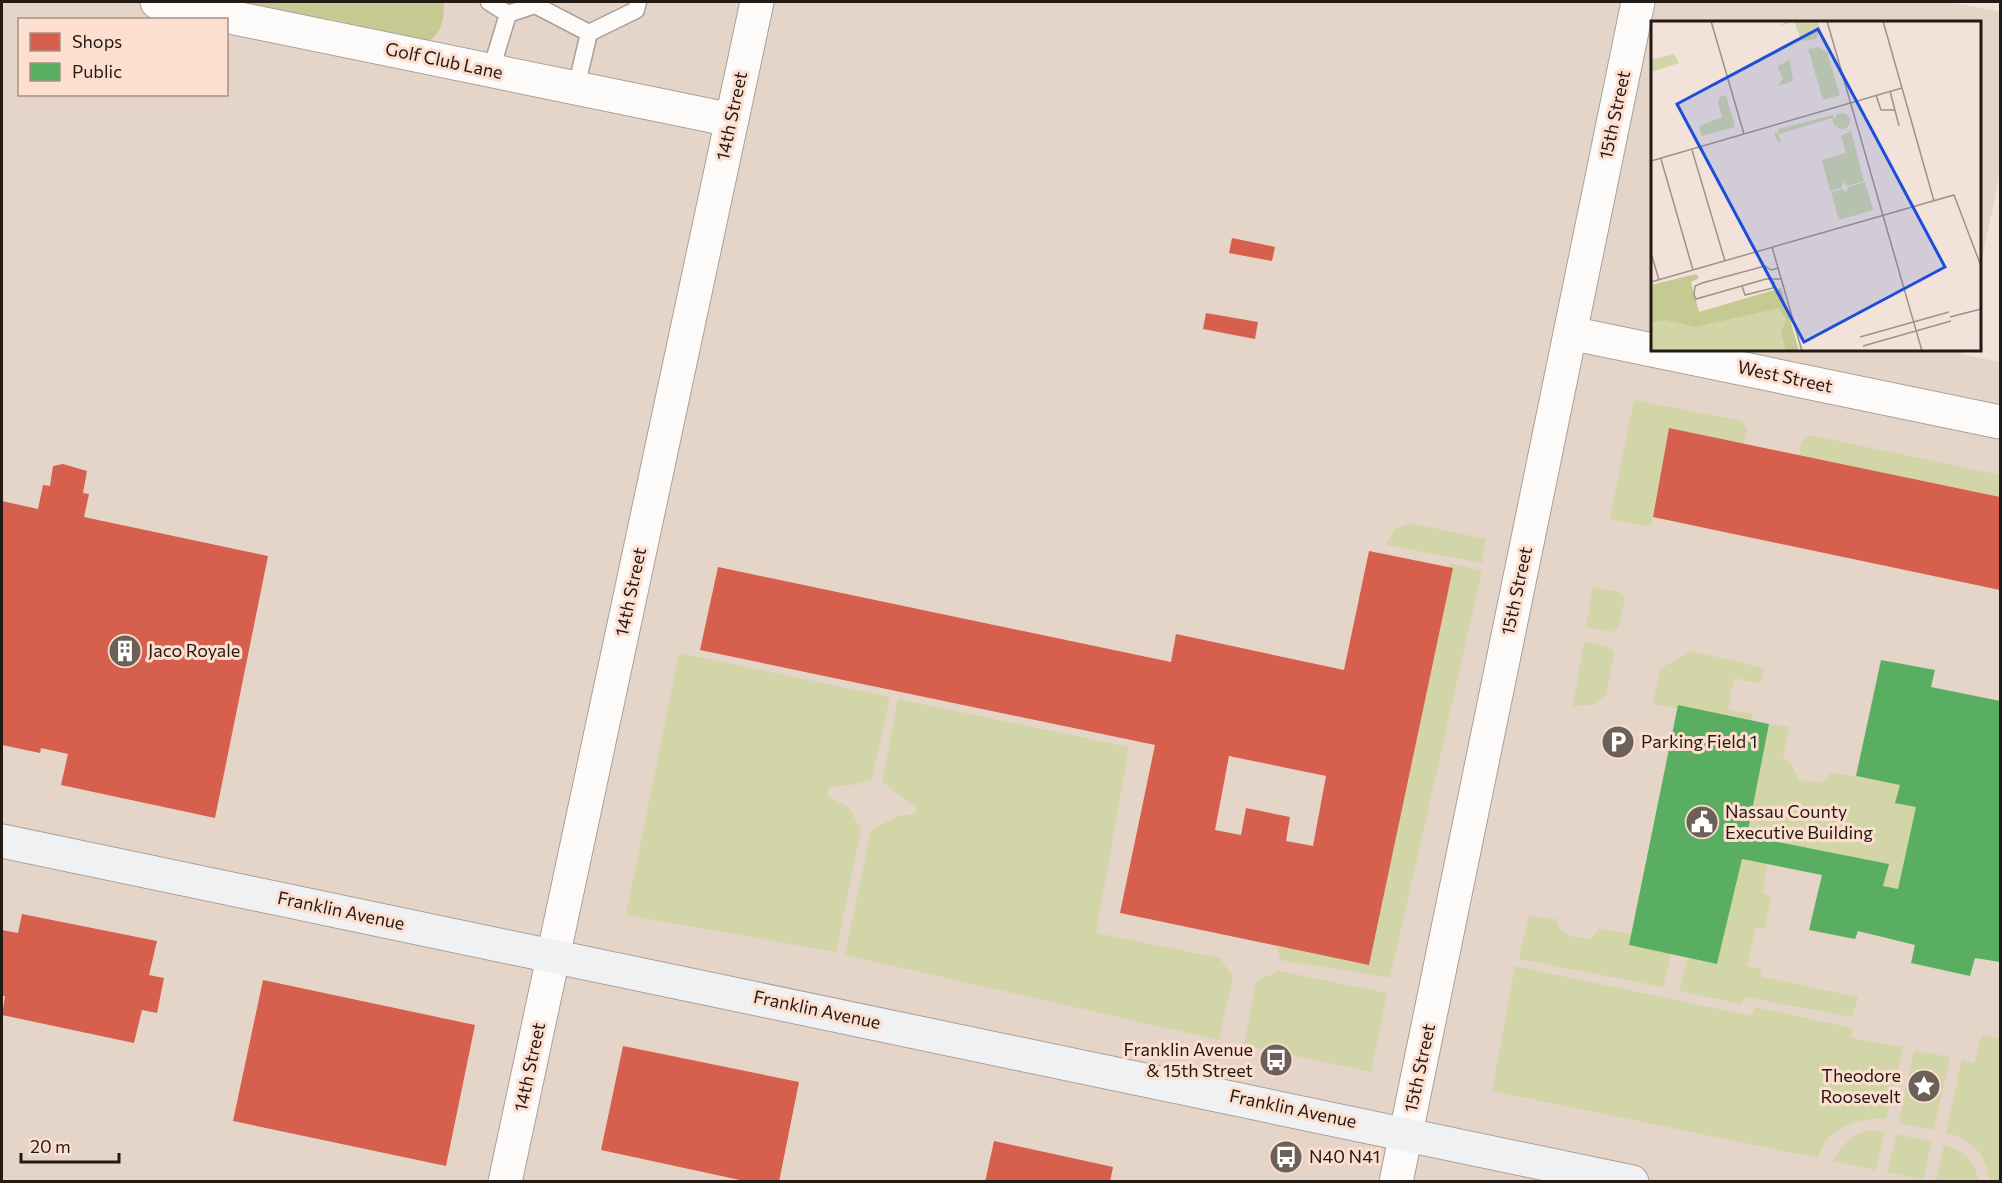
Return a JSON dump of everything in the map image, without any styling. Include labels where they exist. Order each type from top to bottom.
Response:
[{"type":"main road","name":"Franklin Avenue","points":[[2,841],[554,954],[1632,1182]]},
{"type":"street","name":"Golf Club Lane","points":[[157,2],[732,120]]},
{"type":"street","name":"14th Street","points":[[505,1182],[757,2]]},
{"type":"street","name":"15th Street","points":[[1396,1182],[1638,2]]},
{"type":"street","name":"West Street","points":[[1570,333],[1651,350]]},
{"type":"street","name":"West Street","points":[[1657,351],[2001,422]]},
{"type":"lane","points":[[489,2],[508,14]]},
{"type":"lane","points":[[589,33],[636,10],[638,2]]},
{"type":"lane","points":[[508,14],[536,3],[589,33]]},
{"type":"lane","points":[[491,70],[508,14]]},
{"type":"lane","points":[[576,88],[589,33]]},
{"type":"shaded area","points":[[2,2],[1949,2],[2000,12],[2000,173],[1981,263],[1981,21],[1651,21],[1651,351],[1961,351],[1961,354],[2000,362],[2000,1181],[2,1182]]},
{"type":"green space","points":[[225,2],[444,2],[441,26],[425,43],[340,21]]},
{"type":"green space","points":[[1634,400],[1742,421],[1747,429],[1744,444],[1669,428],[1651,527],[1610,519]]},
{"type":"green space","points":[[1810,435],[2000,475],[2000,497],[1799,455],[1801,442]]},
{"type":"green space","points":[[1410,523],[1486,539],[1482,563],[1386,545],[1395,528]]},
{"type":"green space","points":[[1450,563],[1482,571],[1390,978],[1280,960],[1277,947],[1268,944],[1369,965]]},
{"type":"green space","points":[[1593,587],[1620,592],[1625,597],[1619,627],[1613,632],[1586,627]]},
{"type":"green space","points":[[1584,641],[1611,648],[1614,654],[1606,695],[1592,705],[1573,706]]},
{"type":"green space","points":[[1692,651],[1764,668],[1760,684],[1734,678],[1728,709],[1753,714],[1752,720],[1678,705],[1677,709],[1652,704],[1661,668]]},
{"type":"green space","points":[[679,653],[890,697],[872,779],[851,785],[829,787],[827,795],[849,808],[861,829],[836,952],[626,915]]},
{"type":"green space","points":[[898,699],[1129,747],[1096,933],[1220,958],[1233,977],[1219,1040],[845,955],[871,830],[898,816],[916,814],[916,807],[882,782]]},
{"type":"green space","points":[[1769,724],[1789,727],[1783,757],[1791,763],[1799,780],[1821,783],[1830,774],[1836,773],[1900,785],[1896,803],[1916,807],[1898,889],[1883,886],[1889,864],[1747,836]]},
{"type":"green space","points":[[1742,859],[1767,864],[1763,894],[1771,896],[1765,929],[1756,928],[1747,966],[1760,969],[1762,977],[1858,997],[1852,1017],[1745,997],[1741,1004],[1679,991],[1688,958],[1717,964]]},
{"type":"green space","points":[[1529,916],[1556,919],[1561,930],[1574,937],[1591,939],[1599,929],[1631,934],[1629,945],[1671,954],[1663,987],[1519,959]]},
{"type":"green space","points":[[1515,966],[1752,1016],[1755,1007],[1853,1028],[1851,1038],[1903,1047],[1886,1119],[1865,1120],[1844,1126],[1828,1139],[1818,1158],[1492,1091]]},
{"type":"green space","points":[[1279,971],[1387,993],[1371,1072],[1244,1045],[1256,981]]},
{"type":"green space","points":[[1982,1035],[1999,1039],[2000,1036],[2000,1181],[1990,1181],[1986,1164],[1977,1150],[1963,1139],[1946,1133],[1962,1059],[1974,1063]]},
{"type":"green space","points":[[1914,1051],[1950,1057],[1934,1130],[1899,1123]]},
{"type":"green space","points":[[1871,1130],[1885,1132],[1875,1170],[1833,1161],[1848,1141],[1858,1134]]},
{"type":"green space","points":[[1897,1134],[1931,1142],[1923,1180],[1887,1172]]},
{"type":"green space","points":[[1944,1145],[1967,1157],[1975,1168],[1978,1181],[1936,1181]]},
{"type":"building: Shops","points":[[1232,238],[1275,247],[1272,261],[1229,253]]},
{"type":"building: Shops","points":[[1206,313],[1258,322],[1255,339],[1203,329]]},
{"type":"building: Shops","points":[[1669,428],[2000,497],[2000,590],[1653,517]]},
{"type":"building: Shops","name":"Jaco Royale","points":[[63,464],[87,471],[83,493],[89,494],[84,517],[268,556],[215,818],[61,785],[68,754],[41,748],[40,753],[2,745],[2,501],[38,509],[43,485],[50,486],[53,466]]},
{"type":"building: Shops","points":[[1369,551],[1453,568],[1369,965],[1120,913],[1155,745],[700,650],[718,567],[1171,662],[1176,634],[1344,670]],"holes":[[[1229,756],[1326,776],[1313,846],[1286,841],[1290,817],[1246,808],[1241,835],[1215,830]]]},
{"type":"building: Shops","points":[[22,914],[157,941],[149,975],[164,978],[157,1013],[142,1010],[134,1043],[2,1015],[5,996],[2,996],[2,930],[18,933]]},
{"type":"building: Shops","points":[[263,980],[475,1025],[446,1166],[233,1121]]},
{"type":"building: Shops","points":[[623,1046],[799,1082],[779,1182],[749,1182],[601,1150]]},
{"type":"building: Shops","points":[[994,1141],[1113,1167],[1110,1182],[985,1182]]},
{"type":"building: Public","name":"Nassau County Executive Building","points":[[1881,660],[1935,670],[1931,687],[2000,701],[2000,962],[1975,958],[1970,976],[1911,963],[1915,945],[1858,931],[1855,939],[1809,930],[1822,875],[1742,859],[1717,964],[1629,945],[1678,705],[1769,724],[1747,836],[1889,864],[1883,886],[1898,889],[1916,807],[1895,803],[1900,785],[1856,776]]},
{"type":"place","name":"Jaco Royale","points":[[125,651]]},
{"type":"place","name":"Parking Field 1","points":[[1618,742]]},
{"type":"place","name":"Nassau County Executive Building","points":[[1702,822]]},
{"type":"place","name":"Franklin Avenue & 15th Street","points":[[1276,1060]]},
{"type":"place","name":"Theodore Roosevelt","points":[[1924,1086]]},
{"type":"place","name":"N40 N41","points":[[1286,1157]]}]
